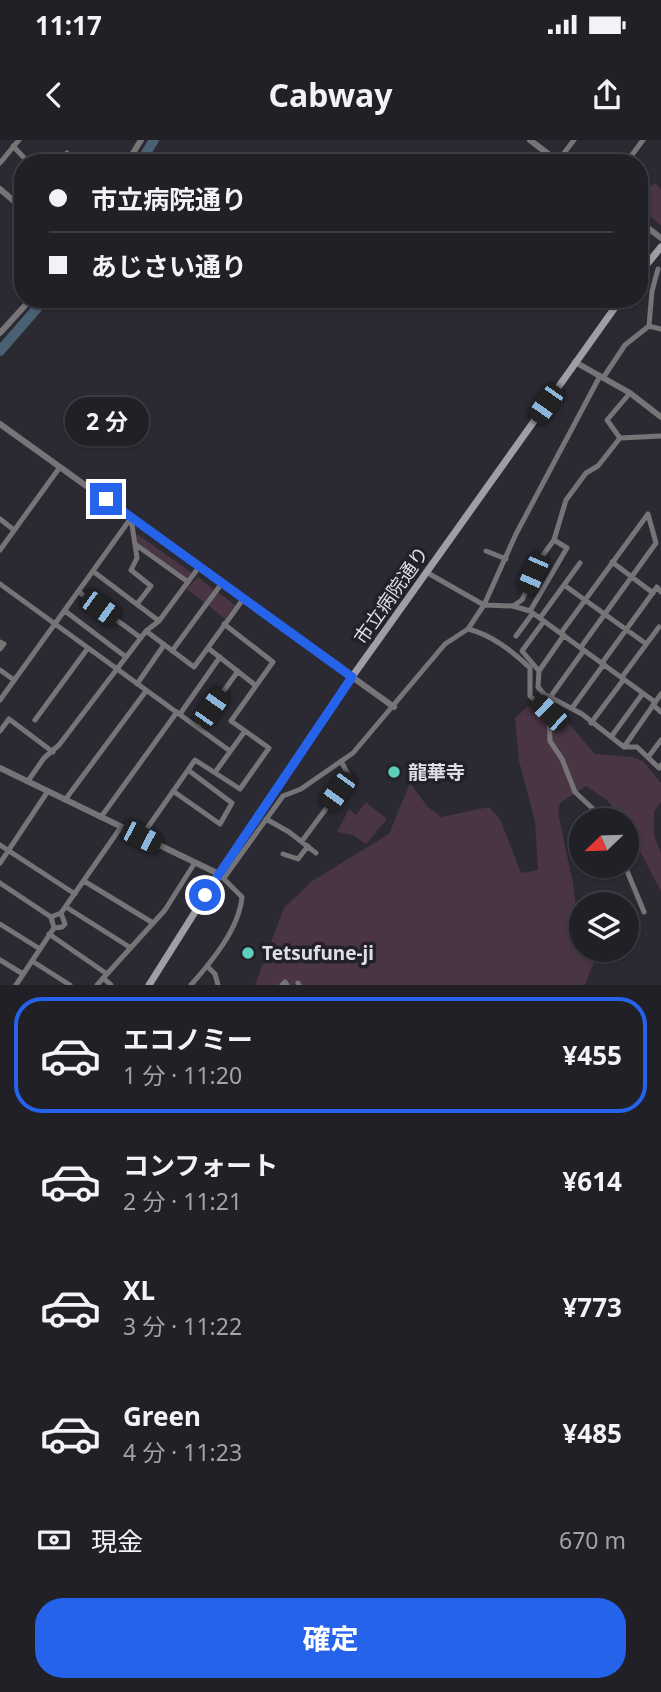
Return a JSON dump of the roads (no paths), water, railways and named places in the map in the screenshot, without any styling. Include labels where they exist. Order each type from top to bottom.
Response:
[{"type":"main road","points":[[648,262],[661,247]]},
{"type":"main road","name":"市立病院通り","points":[[154,983],[352,677],[614,308]]},
{"type":"street","points":[[0,163],[19,140]]},
{"type":"street","points":[[530,140],[548,154]]},
{"type":"street","points":[[13,146],[21,154]]},
{"type":"street","points":[[0,189],[14,201]]},
{"type":"street","points":[[221,876],[283,796],[301,789],[364,743],[445,643],[468,629],[484,605],[543,482],[601,377],[625,345],[649,326],[652,290],[660,270]]},
{"type":"street","points":[[0,333],[23,308]]},
{"type":"street","points":[[649,326],[661,329]]},
{"type":"street","points":[[575,362],[630,393],[661,417]]},
{"type":"street","points":[[620,438],[607,420],[630,393]]},
{"type":"street","points":[[0,424],[394,707]]},
{"type":"street","points":[[513,606],[522,600],[543,555],[554,540],[566,500],[586,473],[598,466],[620,438],[661,436]]},
{"type":"street","points":[[0,550],[60,467]]},
{"type":"street","points":[[551,696],[656,543],[648,514],[562,634],[539,671],[538,687],[544,694],[572,708],[624,747],[637,747],[659,768],[661,765]]},
{"type":"street","points":[[131,518],[137,558],[131,570],[151,586],[137,604]]},
{"type":"street","points":[[0,700],[131,518]]},
{"type":"street","points":[[0,519],[14,530]]},
{"type":"street","points":[[516,636],[567,548],[554,540]]},
{"type":"street","points":[[135,544],[188,582]]},
{"type":"street","points":[[486,551],[506,559]]},
{"type":"street","points":[[612,562],[653,593]]},
{"type":"street","points":[[539,671],[522,652],[580,563]]},
{"type":"street","points":[[28,781],[146,631],[159,621],[199,567]]},
{"type":"street","points":[[94,572],[159,621]]},
{"type":"street","points":[[426,572],[484,605],[513,606],[531,612],[643,693],[661,712]]},
{"type":"street","points":[[172,651],[222,583]]},
{"type":"street","points":[[0,584],[229,751]]},
{"type":"street","points":[[564,585],[645,643]]},
{"type":"street","points":[[572,708],[657,587],[661,592]]},
{"type":"street","points":[[79,592],[141,638]]},
{"type":"street","points":[[146,631],[194,667],[244,598]]},
{"type":"street","points":[[65,611],[127,657]]},
{"type":"street","points":[[141,837],[195,760],[216,771],[240,789],[269,748],[231,721],[273,662],[224,624]]},
{"type":"street","points":[[591,723],[645,643],[660,627]]},
{"type":"street","points":[[468,629],[484,633],[516,654],[530,668],[530,696],[549,713],[550,741],[562,759],[575,792],[593,808]]},
{"type":"street","points":[[0,642],[4,644],[0,649]]},
{"type":"street","points":[[136,684],[164,645]]},
{"type":"street","points":[[34,720],[88,648]]},
{"type":"street","points":[[208,648],[255,685]]},
{"type":"street","points":[[101,817],[220,657]]},
{"type":"street","points":[[0,670],[14,680]]},
{"type":"street","points":[[198,727],[237,671]]},
{"type":"street","points":[[65,800],[146,691]]},
{"type":"street","points":[[611,737],[643,693]]},
{"type":"street","points":[[624,747],[661,694]]},
{"type":"street","points":[[0,731],[9,719],[53,752]]},
{"type":"street","points":[[216,771],[245,731]]},
{"type":"street","points":[[649,756],[661,740]]},
{"type":"street","points":[[302,841],[351,779],[341,761]]},
{"type":"street","points":[[0,768],[221,876],[242,897],[241,909],[207,966],[191,985]]},
{"type":"street","points":[[173,791],[220,824],[232,803],[188,770]]},
{"type":"street","points":[[0,863],[47,791]]},
{"type":"street","points":[[266,819],[316,853]]},
{"type":"street","points":[[51,917],[61,913],[66,907],[121,827]]},
{"type":"street","points":[[0,845],[75,894]]},
{"type":"street","points":[[283,853],[298,859],[309,846]]},
{"type":"street","points":[[97,985],[153,923],[194,864]]},
{"type":"street","points":[[630,878],[644,912]]},
{"type":"street","points":[[84,881],[153,923]]},
{"type":"street","points":[[0,883],[51,917],[54,928]]},
{"type":"street","points":[[66,907],[131,948]]},
{"type":"street","points":[[54,928],[62,928],[65,924],[61,913]]},
{"type":"street","points":[[0,924],[40,949]]},
{"type":"street","points":[[16,985],[54,928]]},
{"type":"street","points":[[49,934],[105,976],[111,985]]},
{"type":"street","points":[[0,960],[23,974]]},
{"type":"street","points":[[32,961],[70,985]]},
{"type":"street","points":[[207,966],[215,974],[218,985]]},
{"type":"waterway","points":[[145,154],[154,140]]},
{"type":"waterway","points":[[0,351],[37,308]]},
{"type":"place","name":"龍華寺","points":[[394,772]]},
{"type":"place","name":"Tetsufune-ji","points":[[248,953]]}]
